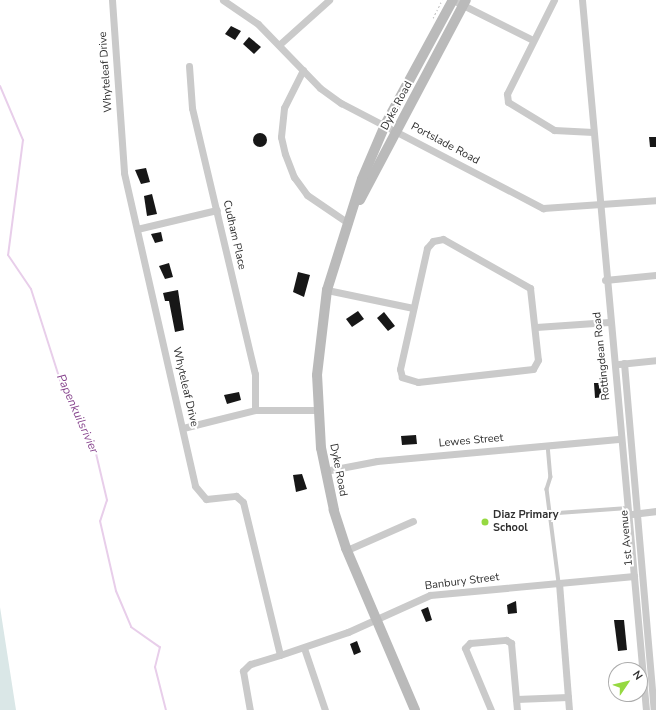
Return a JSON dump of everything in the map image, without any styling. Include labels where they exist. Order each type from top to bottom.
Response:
[{"type":"street","name":"Whyteleaf Drive","points":[[112,0],[123,161],[137,229],[199,494],[209,499],[236,496],[245,505],[280,655]]},
{"type":"street","name":"Portslade Road","points":[[223,0],[280,44],[302,70],[330,96],[543,208],[656,200]]},
{"type":"street","points":[[280,44],[330,0]]},
{"type":"street","points":[[453,0],[465,3],[533,40]]},
{"type":"street","name":"Dyke Road","points":[[415,710],[347,550],[325,471],[317,410],[320,338],[327,290],[348,222],[385,125],[453,0]]},
{"type":"street","points":[[554,0],[533,40],[508,94],[511,106],[554,130],[593,132]]},
{"type":"street","name":"Rottingdean Road","points":[[582,0],[598,204],[613,364],[630,512],[642,662]]},
{"type":"street","name":"Dyke Road","points":[[348,222],[398,132],[465,3]]},
{"type":"street","name":"Cudham Place","points":[[189,66],[192,108],[255,374],[255,410]]},
{"type":"street","points":[[302,70],[284,108],[281,126],[284,154],[294,177],[307,195],[348,222]]},
{"type":"street","points":[[137,229],[217,210]]},
{"type":"street","points":[[443,239],[528,284],[533,297],[536,327],[538,360],[530,371],[412,382],[402,377],[400,369],[413,308],[427,248],[433,241],[443,239]]},
{"type":"street","points":[[605,280],[656,275]]},
{"type":"street","points":[[327,290],[413,308]]},
{"type":"street","points":[[536,327],[609,322]]},
{"type":"street","points":[[613,364],[656,360]]},
{"type":"street","name":"1st Avenue","points":[[624,364],[630,512],[653,662],[654,710]]},
{"type":"street","points":[[183,428],[255,410],[317,410]]},
{"type":"street","name":"Lewes Street","points":[[325,471],[377,461],[621,439]]},
{"type":"street","points":[[630,512],[656,511]]},
{"type":"street","points":[[347,550],[414,521]]},
{"type":"street","name":"Banbury Street","points":[[280,655],[304,648],[439,594],[634,576]]},
{"type":"street","points":[[559,583],[569,710]]},
{"type":"street","points":[[491,710],[465,653],[468,644],[510,641],[517,710]]},
{"type":"street","points":[[304,648],[325,710]]},
{"type":"street","points":[[250,710],[243,671],[250,664],[280,655]]},
{"type":"street","points":[[516,699],[568,697]]},
{"type":"lane","points":[[548,446],[550,477],[547,489],[559,583]]},
{"type":"lane","points":[[558,513],[630,512]]},
{"type":"shaded area","points":[[0,607],[16,710],[0,710]]},
{"type":"building","points":[[231,26],[241,31],[235,40],[225,34]]},
{"type":"building","points":[[249,37],[261,47],[254,54],[243,44]]},
{"type":"building","points":[[260,133],[265,135],[267,140],[265,145],[260,147],[255,145],[253,140],[255,135]]},
{"type":"building","points":[[649,137],[656,137],[656,147],[650,147]]},
{"type":"building","points":[[146,168],[150,182],[141,184],[135,170]]},
{"type":"building","points":[[152,194],[157,214],[147,216],[144,196]]},
{"type":"building","points":[[161,232],[163,241],[155,243],[151,234]]},
{"type":"building","points":[[169,263],[173,277],[165,279],[159,266]]},
{"type":"building","points":[[298,272],[310,275],[304,297],[293,292]]},
{"type":"building","points":[[178,290],[184,330],[175,332],[169,301],[165,301],[163,293]]},
{"type":"building","points":[[358,311],[364,319],[352,327],[346,319]]},
{"type":"building","points":[[384,312],[395,326],[388,331],[377,318]]},
{"type":"building","points":[[594,383],[603,383],[604,397],[595,398]]},
{"type":"building","points":[[239,392],[241,400],[227,404],[224,395]]},
{"type":"building","points":[[416,435],[417,444],[402,445],[401,436]]},
{"type":"building","points":[[302,474],[307,489],[296,492],[293,475]]},
{"type":"building","points":[[516,601],[517,613],[508,614],[507,605]]},
{"type":"building","points":[[428,607],[432,620],[426,622],[421,610]]},
{"type":"building","points":[[614,620],[624,620],[627,650],[618,651]]},
{"type":"building","points":[[357,641],[361,652],[354,655],[350,644]]},
{"type":"waterway","name":"Papenkuilsrivier","points":[[0,86],[23,140],[8,255],[31,289],[60,380],[94,445],[107,500],[100,521],[116,591],[131,627],[160,647],[155,667],[166,710]]},
{"type":"place","name":"Diaz Primary School","points":[[485,522]]}]
